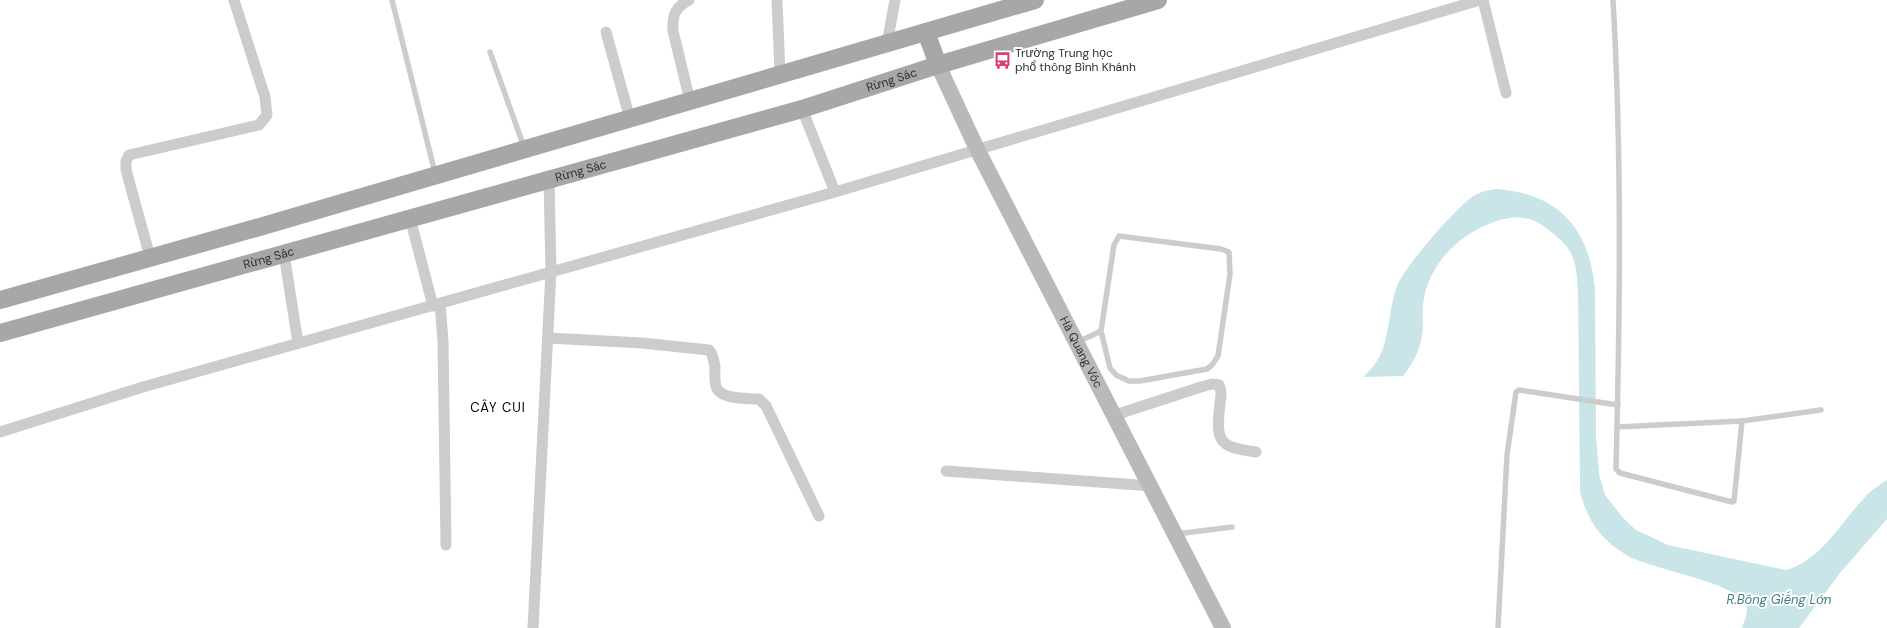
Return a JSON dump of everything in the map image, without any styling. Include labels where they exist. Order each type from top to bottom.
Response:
[{"type":"main road","points":[[0,300],[630,119],[1035,0]]},
{"type":"main road","name":"Rừng Sác","points":[[0,333],[285,261],[804,116],[940,70],[1158,0]]},
{"type":"main road","points":[[926,32],[940,70]]},
{"type":"street","points":[[150,257],[126,170],[126,161],[130,155],[259,125],[267,115],[265,97],[234,0]]},
{"type":"street","points":[[689,0],[676,3],[672,19],[673,31],[690,101]]},
{"type":"street","points":[[777,0],[780,75]]},
{"type":"street","points":[[887,44],[895,0]]},
{"type":"street","points":[[0,432],[143,387],[835,192],[976,149],[1353,39],[1463,2],[1480,0]]},
{"type":"street","points":[[1483,0],[1506,93]]},
{"type":"street","points":[[606,32],[630,119]]},
{"type":"street","name":"Hà Quang Vóc","points":[[940,70],[976,149],[1078,342],[1223,628]]},
{"type":"street","points":[[804,116],[835,192]]},
{"type":"street","points":[[534,628],[551,271],[550,188]]},
{"type":"street","points":[[412,226],[429,289],[436,305],[443,342],[446,545]]},
{"type":"street","points":[[285,261],[298,343]]},
{"type":"street","points":[[548,338],[642,343],[709,350],[712,353],[717,388],[720,392],[726,396],[759,399],[766,406],[819,516]]},
{"type":"street","points":[[1115,415],[1201,387],[1212,384],[1219,385],[1222,390],[1218,425],[1220,440],[1225,445],[1256,452]]},
{"type":"street","points":[[946,471],[1152,486]]},
{"type":"lane","points":[[392,0],[435,175]]},
{"type":"lane","points":[[1613,0],[1618,83],[1620,240],[1616,468],[1619,472],[1733,502],[1736,498],[1742,421]]},
{"type":"lane","points":[[490,52],[525,149]]},
{"type":"lane","points":[[1119,236],[1221,249],[1228,252],[1230,274],[1218,356],[1212,365],[1207,369],[1140,381],[1128,381],[1116,375],[1110,368],[1101,331],[1111,260],[1114,245],[1119,236]]},
{"type":"lane","points":[[1078,342],[1101,331]]},
{"type":"lane","points":[[1498,628],[1507,455],[1516,392],[1519,390],[1618,405]]},
{"type":"lane","points":[[1617,428],[1742,421],[1821,410]]},
{"type":"lane","points":[[1176,534],[1232,527]]},
{"type":"water","name":"R.Bông Giếng Lớn","points":[[1497,189],[1519,192],[1538,198],[1554,207],[1567,218],[1578,232],[1586,248],[1592,267],[1595,289],[1596,435],[1599,474],[1605,495],[1624,519],[1636,530],[1668,545],[1786,570],[1799,565],[1822,548],[1859,503],[1875,488],[1887,480],[1887,519],[1840,573],[1799,628],[1742,628],[1747,614],[1747,608],[1739,597],[1726,589],[1691,576],[1637,560],[1625,554],[1608,542],[1596,528],[1587,512],[1580,492],[1578,291],[1575,264],[1573,257],[1565,244],[1537,222],[1530,219],[1517,217],[1502,219],[1481,227],[1457,243],[1438,264],[1431,277],[1426,290],[1423,305],[1423,328],[1420,346],[1416,357],[1407,371],[1403,376],[1363,377],[1373,367],[1384,346],[1393,298],[1397,286],[1410,265],[1431,239],[1472,197]]},
{"type":"place","name":"Trường Trung học phổ thông Bình Khánh","points":[[1002,60]]},
{"type":"district","name":"CÂY CUI","points":[[498,407]]}]
